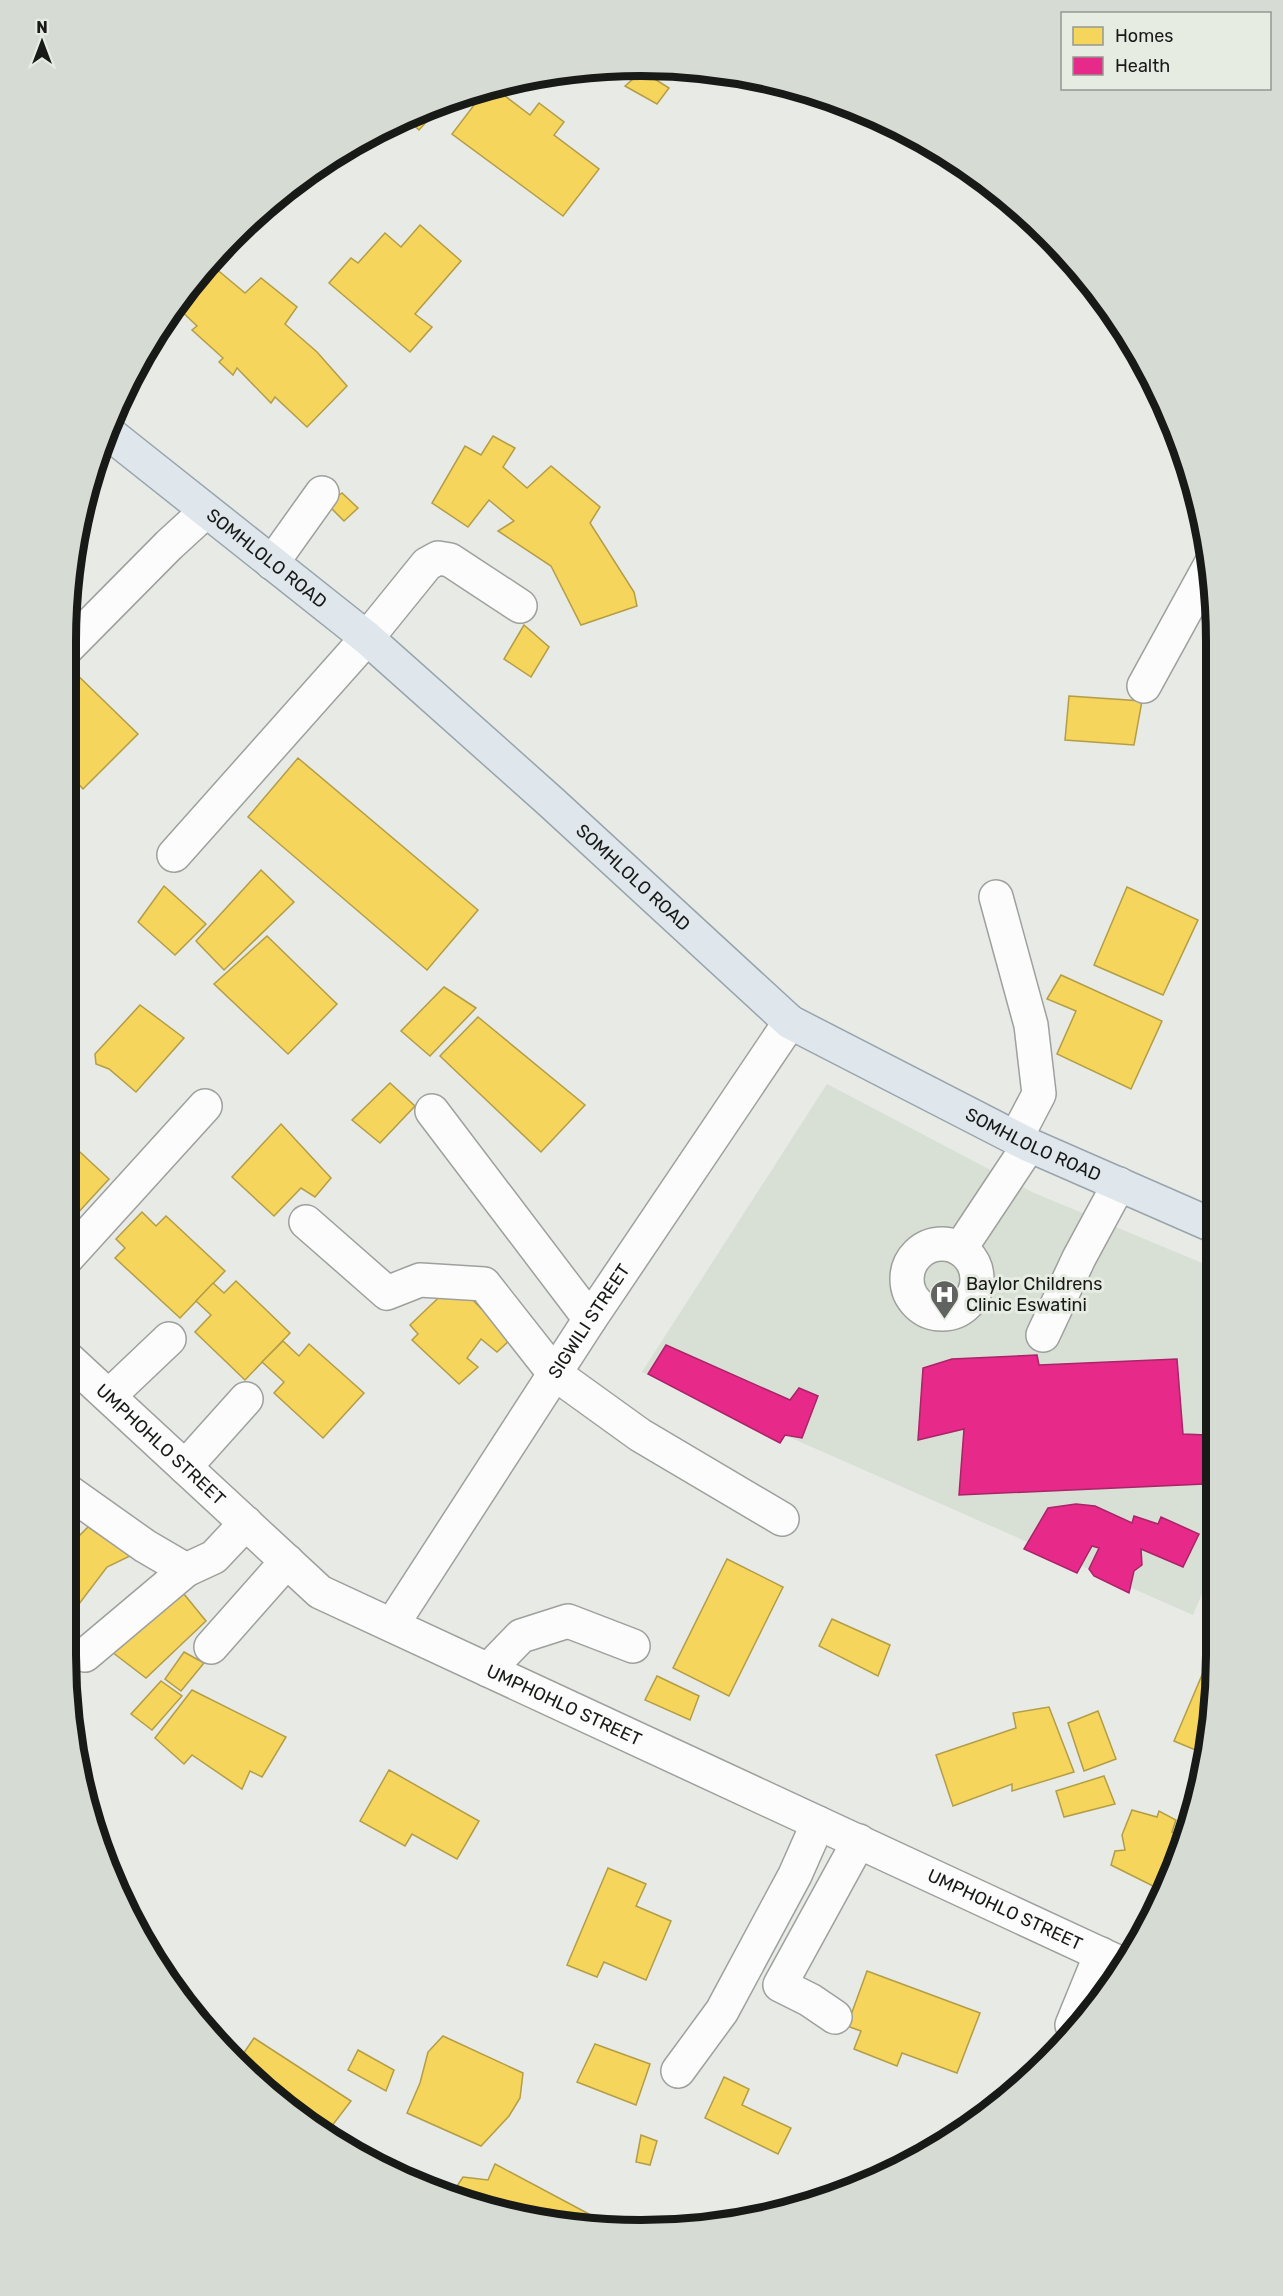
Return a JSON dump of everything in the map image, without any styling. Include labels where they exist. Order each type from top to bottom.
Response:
[{"type":"main road","name":"SOMHLOLO ROAD","points":[[115,438],[367,638],[551,802],[790,1022],[1023,1142],[1206,1222]]},
{"type":"street","points":[[272,563],[322,493]]},
{"type":"street","points":[[76,639],[169,545],[207,511]]},
{"type":"street","points":[[174,855],[367,638],[427,564],[438,558],[450,560],[520,606]]},
{"type":"street","points":[[1144,686],[1203,579]]},
{"type":"street","points":[[960,1249],[1023,1142],[1039,1094],[1030,1025],[996,897]]},
{"type":"street","name":"SIGWILI STREET","points":[[392,1625],[554,1373],[790,1022]]},
{"type":"street","points":[[76,1248],[205,1106]]},
{"type":"street","points":[[432,1111],[590,1319]]},
{"type":"street","points":[[1044,1335],[1079,1258],[1119,1184]]},
{"type":"street","points":[[306,1222],[387,1293],[420,1280],[484,1284],[554,1373],[640,1435],[782,1519]]},
{"type":"street","points":[[109,1396],[169,1339]]},
{"type":"street","name":"UMPHOHLO STREET","points":[[76,1366],[320,1592],[1111,1959]]},
{"type":"street","points":[[185,1467],[246,1399]]},
{"type":"street","points":[[76,1497],[145,1546],[186,1570]]},
{"type":"street","points":[[85,1655],[186,1570],[214,1557],[246,1523]]},
{"type":"street","points":[[211,1647],[287,1561]]},
{"type":"street","points":[[488,1670],[521,1636],[568,1621],[633,1646]]},
{"type":"street","points":[[678,2071],[722,2011],[795,1875],[818,1823]]},
{"type":"street","points":[[835,2016],[780,1985],[859,1842]]},
{"type":"street","points":[[1083,2007],[1111,1959]]},
{"type":"shaded area","name":"Baylor Childrens Clinic Eswatini","points":[[827,1084],[1032,1192],[1206,1265],[1206,1584],[1193,1615],[642,1372]]},
{"type":"building: Homes","points":[[636,76],[642,76],[651,76],[669,88],[657,104],[625,86]]},
{"type":"building: Homes","points":[[503,94],[530,115],[539,103],[564,122],[554,135],[599,169],[563,216],[452,134],[477,101]]},
{"type":"building: Homes","points":[[430,118],[419,130],[414,125]]},
{"type":"building: Homes","points":[[420,225],[461,261],[415,314],[432,327],[410,352],[329,283],[351,258],[358,263],[385,233],[401,247]]},
{"type":"building: Homes","points":[[217,269],[245,293],[261,278],[297,307],[285,324],[317,352],[347,386],[307,427],[275,397],[271,403],[237,368],[233,375],[219,362],[223,358],[192,330],[197,326],[183,313]]},
{"type":"building: Homes","points":[[493,436],[515,448],[503,467],[527,488],[551,466],[600,507],[590,523],[634,592],[637,606],[581,625],[551,566],[498,531],[514,521],[489,500],[468,527],[432,503],[465,446],[481,455]]},
{"type":"building: Homes","points":[[342,493],[358,508],[344,521],[327,504]]},
{"type":"building: Homes","points":[[524,625],[549,647],[531,677],[504,659]]},
{"type":"building: Homes","points":[[76,674],[138,734],[83,789],[76,782]]},
{"type":"building: Homes","points":[[1069,696],[1142,701],[1134,745],[1065,740]]},
{"type":"building: Homes","points":[[298,758],[478,910],[427,970],[248,817]]},
{"type":"building: Homes","points":[[261,870],[294,902],[224,970],[196,941]]},
{"type":"building: Homes","points":[[164,886],[206,924],[175,955],[138,922]]},
{"type":"building: Homes","points":[[1127,887],[1198,920],[1163,995],[1094,965]]},
{"type":"building: Homes","points":[[267,936],[337,1004],[288,1054],[214,984]]},
{"type":"building: Homes","points":[[1061,975],[1162,1021],[1131,1089],[1057,1054],[1076,1011],[1047,999]]},
{"type":"building: Homes","points":[[444,987],[476,1008],[430,1056],[401,1031]]},
{"type":"building: Homes","points":[[140,1005],[184,1038],[136,1092],[109,1069],[96,1064],[95,1054]]},
{"type":"building: Homes","points":[[478,1017],[585,1105],[541,1152],[440,1056]]},
{"type":"building: Homes","points":[[390,1083],[415,1106],[380,1143],[352,1120]]},
{"type":"building: Homes","points":[[281,1124],[331,1178],[315,1197],[301,1188],[274,1216],[232,1177]]},
{"type":"building: Homes","points":[[76,1148],[109,1179],[76,1215]]},
{"type":"building: Homes","points":[[142,1212],[156,1226],[166,1216],[225,1271],[180,1318],[115,1258],[125,1248],[116,1239]]},
{"type":"building: Homes","points":[[236,1281],[290,1333],[245,1380],[195,1332],[211,1315],[196,1301],[213,1283],[224,1293]]},
{"type":"building: Homes","points":[[455,1282],[511,1339],[497,1352],[481,1339],[467,1358],[478,1367],[459,1384],[412,1340],[418,1334],[410,1325]]},
{"type":"building: Homes","points":[[283,1341],[299,1356],[309,1344],[364,1393],[323,1438],[274,1393],[284,1382],[262,1362]]},
{"type":"building: Homes","points":[[88,1527],[130,1556],[107,1567],[79,1604],[76,1602],[76,1539]]},
{"type":"building: Homes","points":[[727,1559],[783,1587],[729,1696],[673,1668]]},
{"type":"building: Homes","points":[[175,1583],[206,1621],[146,1678],[112,1652]]},
{"type":"building: Homes","points":[[832,1619],[890,1645],[878,1676],[819,1646]]},
{"type":"building: Homes","points":[[184,1652],[204,1663],[181,1691],[165,1679]]},
{"type":"building: Homes","points":[[1202,1675],[1205,1676],[1198,1751],[1174,1741]]},
{"type":"building: Homes","points":[[657,1676],[699,1696],[690,1720],[645,1700]]},
{"type":"building: Homes","points":[[161,1681],[182,1696],[152,1730],[131,1714]]},
{"type":"building: Homes","points":[[192,1690],[286,1737],[262,1777],[250,1771],[242,1789],[192,1755],[184,1764],[155,1738]]},
{"type":"building: Homes","points":[[1049,1707],[1074,1772],[1012,1791],[1012,1784],[953,1806],[936,1755],[1016,1728],[1013,1713]]},
{"type":"building: Homes","points":[[1098,1711],[1116,1759],[1084,1771],[1068,1723]]},
{"type":"building: Homes","points":[[389,1770],[479,1821],[457,1859],[412,1834],[405,1846],[360,1821]]},
{"type":"building: Homes","points":[[1104,1776],[1115,1804],[1064,1817],[1056,1791]]},
{"type":"building: Homes","points":[[1132,1810],[1157,1817],[1159,1811],[1176,1820],[1172,1832],[1177,1836],[1155,1887],[1111,1865],[1115,1851],[1125,1850],[1122,1835]]},
{"type":"building: Homes","points":[[608,1868],[646,1884],[636,1906],[671,1921],[646,1980],[604,1962],[597,1977],[567,1965]]},
{"type":"building: Homes","points":[[867,1971],[980,2013],[957,2073],[902,2053],[897,2066],[854,2049],[861,2031],[847,2026]]},
{"type":"building: Homes","points":[[443,2036],[523,2073],[520,2098],[509,2116],[481,2146],[407,2113],[420,2083],[428,2052]]},
{"type":"building: Homes","points":[[254,2038],[351,2101],[332,2126],[298,2103],[243,2055]]},
{"type":"building: Homes","points":[[595,2044],[650,2064],[636,2105],[577,2082]]},
{"type":"building: Homes","points":[[358,2050],[394,2070],[386,2091],[348,2070]]},
{"type":"building: Homes","points":[[724,2077],[749,2089],[742,2105],[791,2128],[778,2154],[705,2118]]},
{"type":"building: Homes","points":[[641,2135],[657,2141],[650,2165],[636,2162]]},
{"type":"building: Homes","points":[[495,2164],[595,2217],[531,2209],[456,2188],[463,2177],[488,2180]]},
{"type":"building: Health","points":[[666,1345],[790,1400],[799,1388],[818,1396],[802,1438],[785,1435],[780,1443],[648,1374]]},
{"type":"building: Health","points":[[1037,1355],[1039,1365],[1177,1359],[1183,1434],[1206,1435],[1204,1484],[959,1495],[964,1429],[918,1440],[923,1368],[952,1359]]},
{"type":"building: Health","points":[[1076,1504],[1095,1506],[1132,1523],[1134,1516],[1158,1524],[1161,1517],[1199,1534],[1183,1567],[1141,1549],[1142,1565],[1134,1571],[1129,1593],[1094,1576],[1089,1569],[1099,1548],[1092,1546],[1077,1573],[1024,1549],[1048,1508]]},
{"type":"place","name":"Baylor Childrens Clinic Eswatini","points":[[945,1320]]}]
